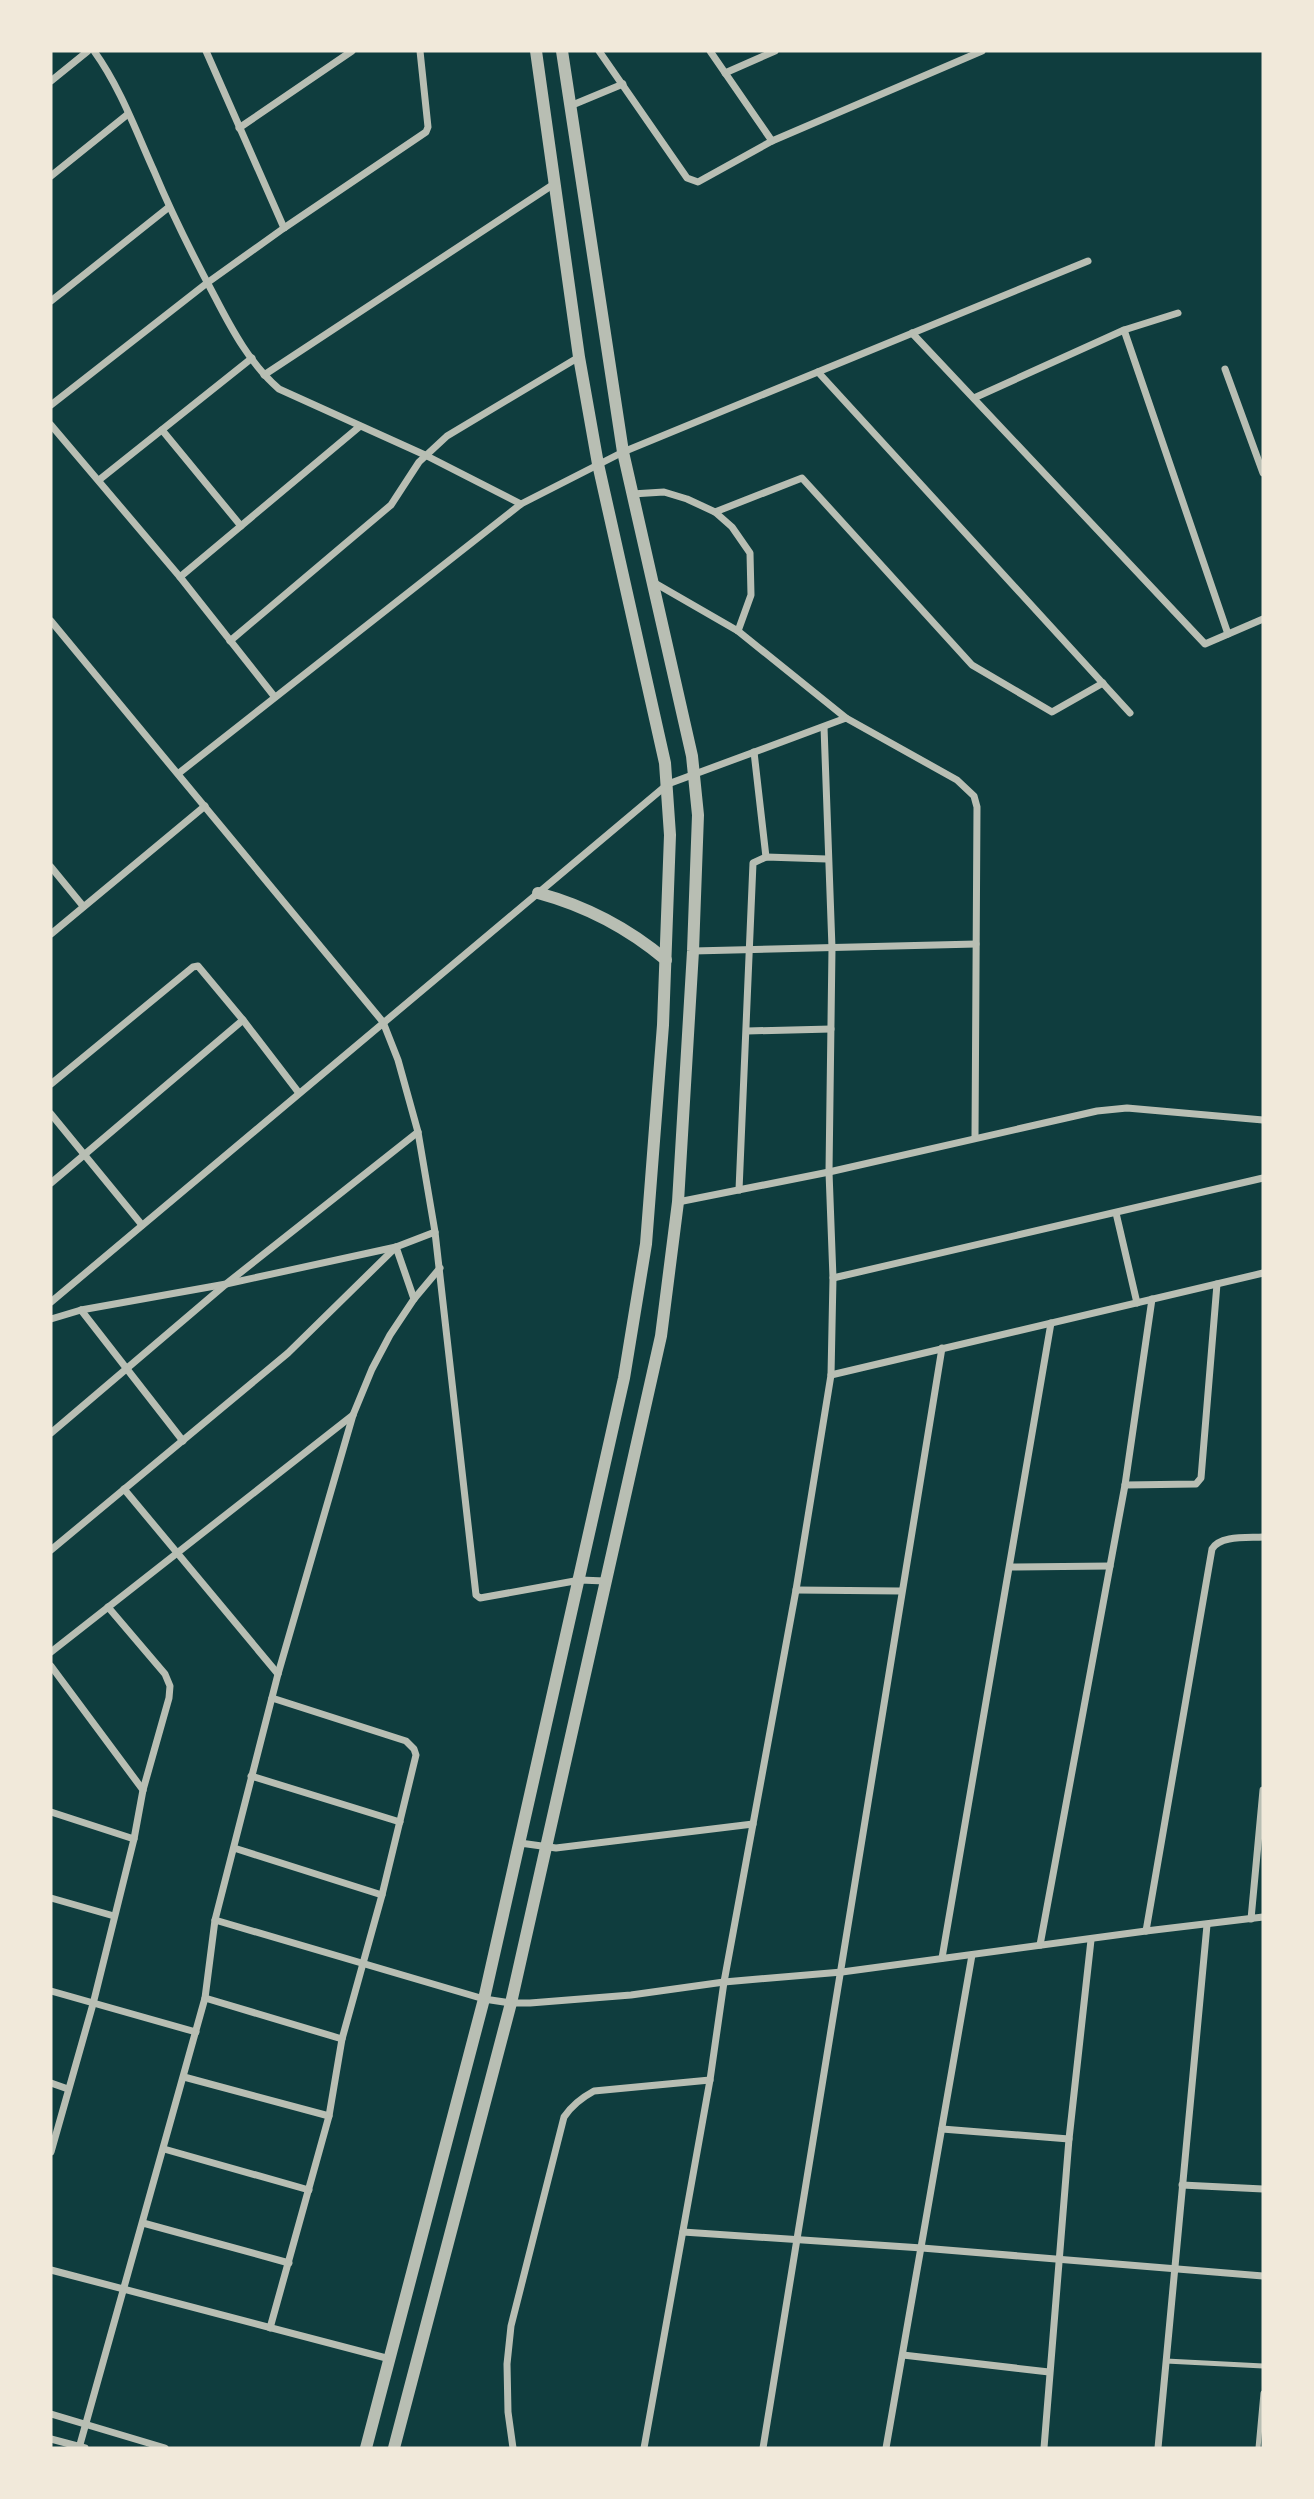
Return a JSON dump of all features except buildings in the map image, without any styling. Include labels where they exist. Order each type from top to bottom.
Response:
[{"type":"street","points":[[51,81],[88,51]]},
{"type":"street","points":[[94,51],[109,73],[169,207],[207,283],[234,333],[264,374],[279,389],[425,455],[522,504]]},
{"type":"street","points":[[206,51],[284,228]]},
{"type":"street","points":[[239,128],[352,51]]},
{"type":"street","points":[[51,405],[207,283],[428,130],[420,51]]},
{"type":"street","points":[[366,2448],[484,1999],[580,1580],[624,1378],[640,1289],[650,1199],[666,960],[670,835],[668,784],[662,742],[598,464],[579,357],[536,51]]},
{"type":"street","points":[[394,2448],[511,2003],[544,1847],[654,1369],[668,1291],[678,1202],[698,835],[695,773],[623,452],[562,51]]},
{"type":"street","points":[[599,51],[687,178],[693,182],[698,182],[772,141],[982,51]]},
{"type":"street","points":[[710,51],[772,141]]},
{"type":"street","points":[[725,73],[775,51]]},
{"type":"street","points":[[570,106],[623,84]]},
{"type":"street","points":[[51,176],[128,114]]},
{"type":"street","points":[[264,374],[555,184]]},
{"type":"street","points":[[51,301],[169,207]]},
{"type":"street","points":[[178,773],[522,504],[623,452],[1088,261]]},
{"type":"street","points":[[974,398],[1124,330],[1178,313]]},
{"type":"street","points":[[1124,330],[1228,634]]},
{"type":"street","points":[[912,333],[1205,644],[1263,620]]},
{"type":"street","points":[[230,641],[391,505],[425,455],[447,436],[579,357]]},
{"type":"street","points":[[99,480],[251,358]]},
{"type":"street","points":[[1225,369],[1263,473]]},
{"type":"street","points":[[818,372],[1130,713]]},
{"type":"street","points":[[51,425],[180,577],[274,696]]},
{"type":"street","points":[[180,577],[359,426]]},
{"type":"street","points":[[162,430],[241,526]]},
{"type":"street","points":[[715,512],[802,478],[972,665],[1052,712],[1103,683]]},
{"type":"street","points":[[632,494],[664,492],[687,499],[715,512],[732,527],[750,553],[751,595],[738,631]]},
{"type":"street","points":[[652,582],[738,631],[846,718],[957,780],[974,796],[977,807],[975,1137]]},
{"type":"street","points":[[51,621],[383,1022],[398,1060],[418,1132],[435,1232],[476,1595],[480,1598],[580,1580],[605,1581]]},
{"type":"street","points":[[51,1302],[668,784],[846,718]]},
{"type":"street","points":[[644,2448],[710,2080],[724,1982],[796,1591],[831,1375],[833,1278],[829,1172],[832,948],[824,727]]},
{"type":"street","points":[[754,752],[766,857]]},
{"type":"street","points":[[51,934],[205,806]]},
{"type":"street","points":[[739,1189],[753,863],[766,857],[827,859]]},
{"type":"street","points":[[51,867],[83,906]]},
{"type":"street","points":[[538,893],[606,918],[647,944],[666,960]]},
{"type":"street","points":[[693,951],[976,944]]},
{"type":"street","points":[[51,1084],[193,967],[202,968],[299,1093]]},
{"type":"street","points":[[51,1183],[243,1020]]},
{"type":"street","points":[[747,1031],[831,1028]]},
{"type":"street","points":[[678,1202],[829,1172],[1070,1116],[1127,1108],[1263,1121]]},
{"type":"street","points":[[51,1114],[142,1225]]},
{"type":"street","points":[[51,1433],[226,1284],[418,1132]]},
{"type":"street","points":[[833,1278],[1263,1178]]},
{"type":"street","points":[[1116,1213],[1137,1303]]},
{"type":"street","points":[[51,1319],[80,1310],[226,1284],[396,1247],[435,1232]]},
{"type":"street","points":[[396,1247],[414,1299]]},
{"type":"street","points":[[52,1547],[288,1353],[396,1247]]},
{"type":"street","points":[[51,2439],[81,2448],[205,1998],[215,1920],[251,1776],[353,1415],[390,1335],[414,1299],[440,1268]]},
{"type":"street","points":[[831,1375],[1263,1273]]},
{"type":"street","points":[[1125,1485],[1196,1484],[1201,1478],[1217,1284]]},
{"type":"street","points":[[1040,1945],[1125,1485],[1152,1299]]},
{"type":"street","points":[[80,1310],[183,1441]]},
{"type":"street","points":[[942,1958],[1051,1323]]},
{"type":"street","points":[[763,2448],[799,2241],[900,1591],[942,1348]]},
{"type":"street","points":[[51,1653],[353,1415]]},
{"type":"street","points":[[124,1489],[278,1674]]},
{"type":"street","points":[[1146,1931],[1212,1549],[1222,1540],[1263,1537]]},
{"type":"street","points":[[1010,1567],[1110,1566]]},
{"type":"street","points":[[796,1591],[900,1591]]},
{"type":"street","points":[[51,2151],[93,2004],[134,1839],[143,1790],[169,1698],[170,1686],[165,1674],[108,1607]]},
{"type":"street","points":[[51,1666],[143,1790]]},
{"type":"street","points":[[270,2328],[330,2116],[342,2039],[416,1761],[411,1744],[272,1698]]},
{"type":"street","points":[[251,1776],[400,1822]]},
{"type":"street","points":[[1251,1919],[1263,1790]]},
{"type":"street","points":[[51,1812],[134,1839]]},
{"type":"street","points":[[520,1843],[544,1847],[753,1824]]},
{"type":"street","points":[[234,1848],[382,1895]]},
{"type":"street","points":[[51,1898],[114,1916]]},
{"type":"street","points":[[215,1920],[484,1999],[511,2003],[631,1995],[724,1982],[842,1972],[1263,1917]]},
{"type":"street","points":[[1158,2448],[1207,1925]]},
{"type":"street","points":[[1044,2448],[1069,2139],[1091,1940]]},
{"type":"street","points":[[887,2448],[972,1955]]},
{"type":"street","points":[[51,1991],[195,2032]]},
{"type":"street","points":[[205,1998],[342,2039]]},
{"type":"street","points":[[184,2077],[330,2116]]},
{"type":"street","points":[[513,2448],[508,2412],[507,2364],[511,2326],[564,2118],[575,2104],[594,2091],[710,2080]]},
{"type":"street","points":[[51,2083],[68,2088]]},
{"type":"street","points":[[942,2129],[1069,2139]]},
{"type":"street","points":[[164,2149],[309,2190]]},
{"type":"street","points":[[1182,2185],[1263,2189]]},
{"type":"street","points":[[143,2223],[289,2263]]},
{"type":"street","points":[[683,2232],[1174,2267],[1263,2276]]},
{"type":"street","points":[[51,2270],[390,2359]]},
{"type":"street","points":[[903,2355],[1049,2372]]},
{"type":"street","points":[[51,2414],[165,2448]]},
{"type":"lane","points":[[1166,2361],[1263,2366]]},
{"type":"lane","points":[[1258,2448],[1263,2393]]}]
